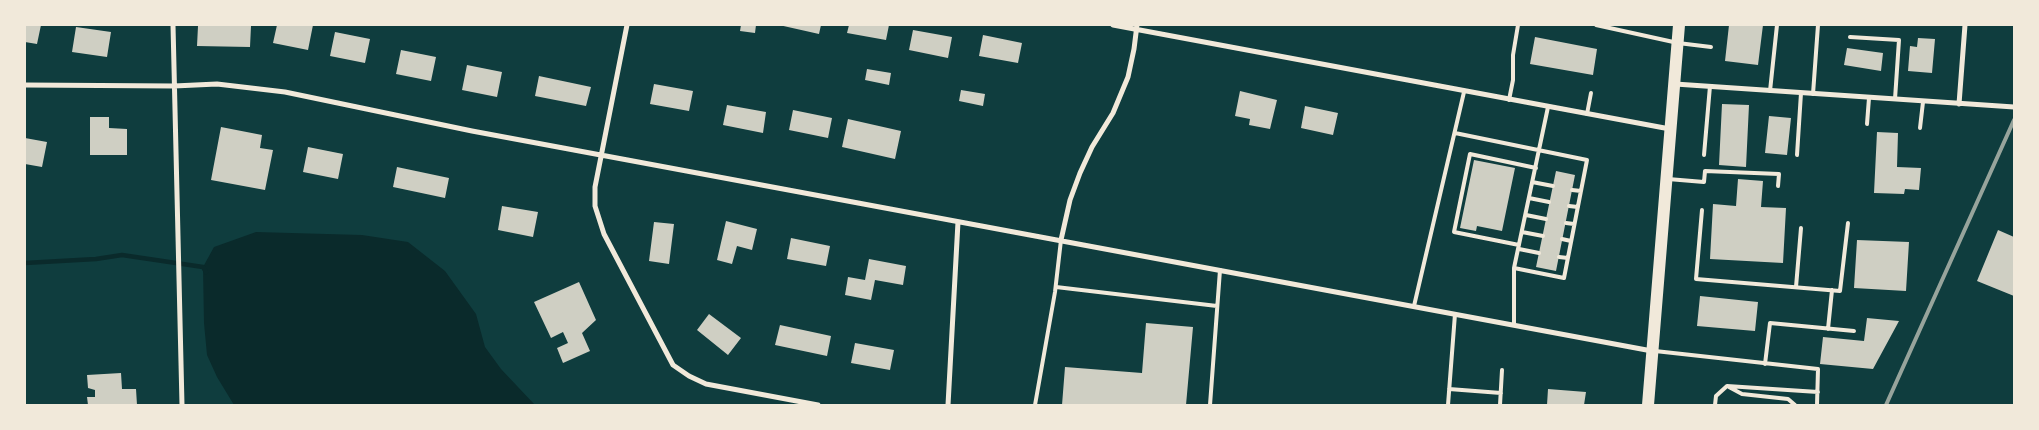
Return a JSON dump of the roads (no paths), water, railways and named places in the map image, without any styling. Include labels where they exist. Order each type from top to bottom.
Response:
[{"type":"main road","points":[[1648,405],[1679,25]]},
{"type":"street","points":[[173,25],[182,405]]},
{"type":"street","points":[[627,25],[595,187],[595,206],[600,225],[673,365],[689,376],[706,384],[818,405]]},
{"type":"street","points":[[1113,25],[1136,27],[1464,92],[1671,130]]},
{"type":"street","points":[[1959,104],[1965,25]]},
{"type":"street","points":[[1061,240],[1070,200],[1080,173],[1092,146],[1113,113],[1128,77],[1134,49],[1136,27]]},
{"type":"street","points":[[25,85],[174,86],[217,84],[285,92],[600,156],[1653,351]]},
{"type":"street","points":[[1674,84],[2014,107]]},
{"type":"street","points":[[948,405],[958,222]]},
{"type":"lane","points":[[1509,100],[1514,80],[1513,55],[1518,25]]},
{"type":"lane","points":[[1596,25],[1678,43],[1711,47]]},
{"type":"lane","points":[[1770,91],[1777,25]]},
{"type":"lane","points":[[1812,94],[1818,25]]},
{"type":"lane","points":[[1850,37],[1899,40],[1895,99]]},
{"type":"lane","points":[[1704,155],[1710,86]]},
{"type":"lane","points":[[1414,306],[1464,92]]},
{"type":"lane","points":[[1587,114],[1591,93]]},
{"type":"lane","points":[[1797,155],[1801,93]]},
{"type":"lane","points":[[1867,124],[1869,98]]},
{"type":"lane","points":[[1920,128],[1923,102]]},
{"type":"lane","points":[[1514,325],[1514,268],[1548,107]]},
{"type":"lane","points":[[1455,133],[1587,160],[1564,278],[1514,268]]},
{"type":"lane","points":[[1536,168],[1470,154],[1454,232],[1539,253]]},
{"type":"lane","points":[[1667,179],[1704,182],[1705,171],[1779,174],[1778,186]]},
{"type":"lane","points":[[1532,182],[1553,186]]},
{"type":"lane","points":[[1572,190],[1581,191]]},
{"type":"lane","points":[[1529,198],[1549,202]]},
{"type":"lane","points":[[1569,206],[1578,207]]},
{"type":"lane","points":[[1702,210],[1696,279],[1840,291],[1848,223]]},
{"type":"lane","points":[[1526,216],[1546,219]]},
{"type":"lane","points":[[1566,223],[1574,224]]},
{"type":"lane","points":[[1796,287],[1801,228]]},
{"type":"lane","points":[[1522,232],[1543,236]]},
{"type":"lane","points":[[1035,405],[1056,287],[1061,240]]},
{"type":"lane","points":[[1562,240],[1571,241]]},
{"type":"lane","points":[[1559,257],[1568,258]]},
{"type":"lane","points":[[1210,405],[1220,270]]},
{"type":"lane","points":[[1056,287],[1217,306]]},
{"type":"lane","points":[[1828,329],[1832,290]]},
{"type":"lane","points":[[1448,405],[1455,314]]},
{"type":"lane","points":[[1766,364],[1770,322],[1854,331]]},
{"type":"lane","points":[[1653,351],[1818,369],[1817,405]]},
{"type":"lane","points":[[1500,405],[1502,370]]},
{"type":"lane","points":[[1715,405],[1716,396],[1727,386],[1818,392]]},
{"type":"lane","points":[[1727,386],[1742,394],[1788,398],[1795,405]]},
{"type":"lane","points":[[1449,388],[1501,393]]},
{"type":"water","points":[[256,232],[362,235],[408,242],[445,271],[476,314],[485,347],[501,369],[535,405],[234,405],[217,377],[207,355],[204,323],[203,267],[214,247]]},
{"type":"waterway","points":[[25,263],[96,259],[122,255],[203,267],[206,272]]},
{"type":"railway","points":[[1886,405],[2014,120]]}]
